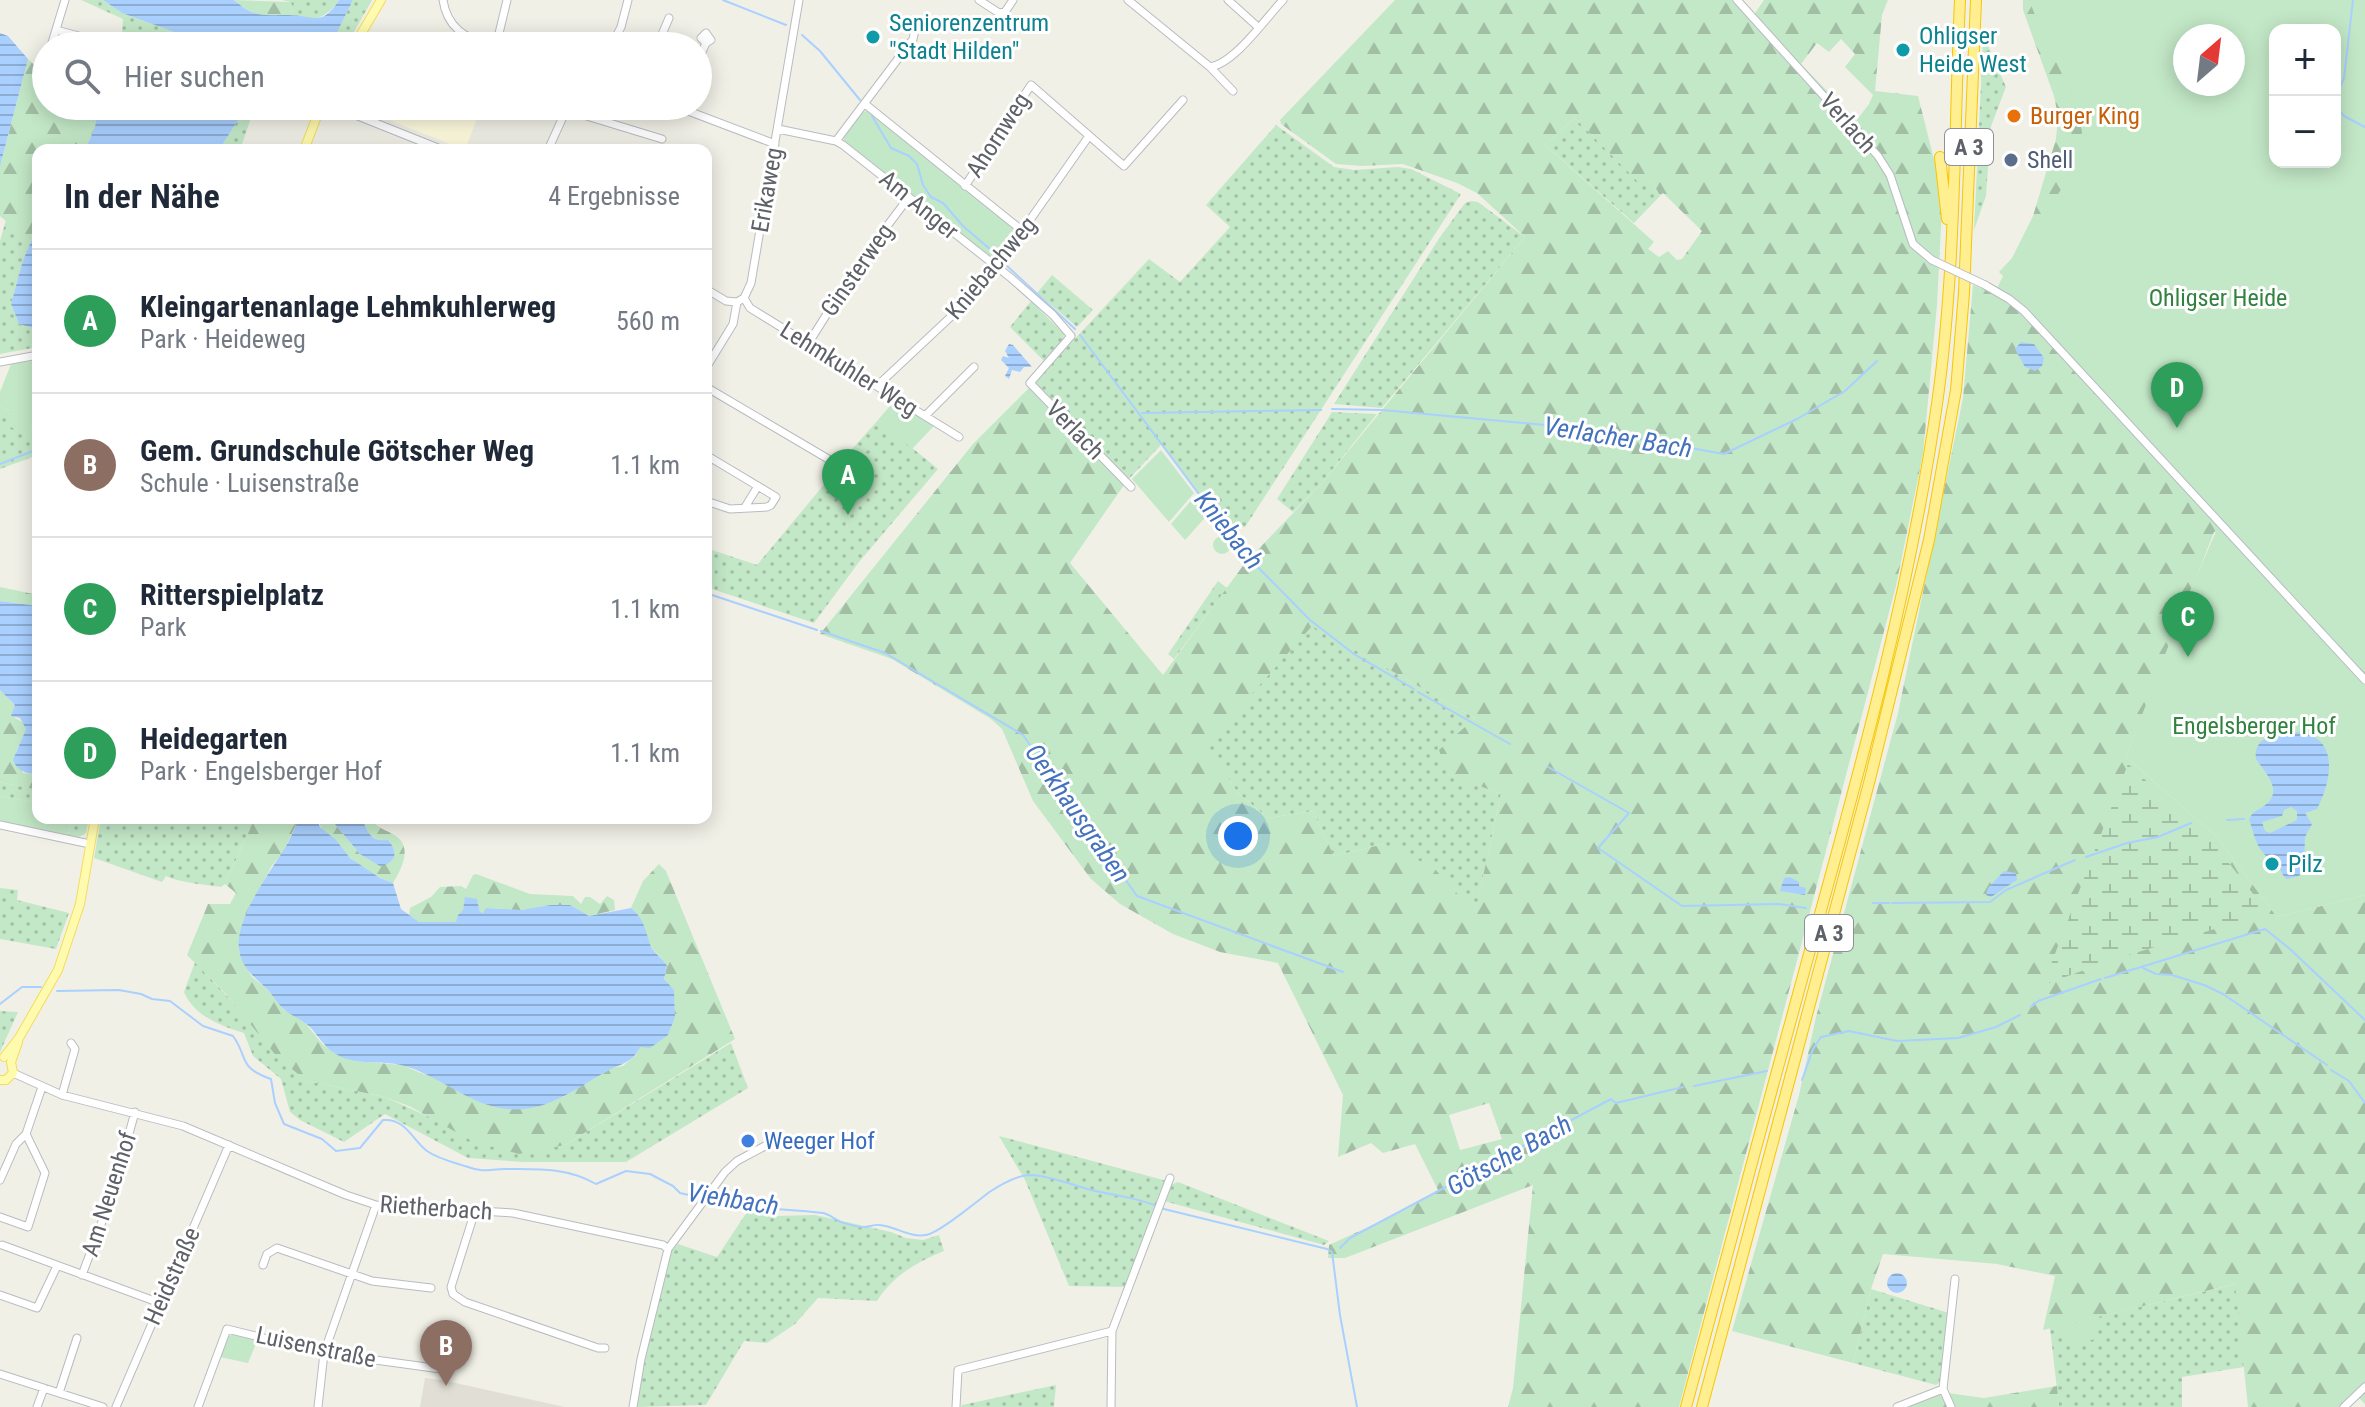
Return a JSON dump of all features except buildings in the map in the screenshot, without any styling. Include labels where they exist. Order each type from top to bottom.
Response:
[{"type":"highway","name":"A 3","points":[[1686,1407],[1857,779],[1910,553],[1937,402],[1951,257],[1960,0]]},
{"type":"highway","name":"A 3","points":[[1702,1407],[1869,783],[1929,540],[1956,390],[1964,293],[1976,0]]},
{"type":"highway","points":[[1940,157],[1951,257]]},
{"type":"highway","points":[[1964,293],[1973,253]]},
{"type":"main road","points":[[362,32],[381,0]]},
{"type":"main road","points":[[306,144],[316,120]]},
{"type":"main road","points":[[0,1081],[13,1073],[5,1059],[55,976],[74,928],[94,824]]},
{"type":"street","points":[[54,0],[64,3],[56,30],[64,32]]},
{"type":"street","points":[[443,0],[445,11],[459,32]]},
{"type":"street","points":[[499,32],[507,0]]},
{"type":"street","points":[[618,32],[628,0]]},
{"type":"street","name":"Erikaweg","points":[[712,358],[733,324],[740,300],[751,283],[799,0]]},
{"type":"street","points":[[979,0],[999,13],[1005,12],[1013,0]]},
{"type":"street","points":[[1128,0],[1210,67],[1233,91]]},
{"type":"street","points":[[1228,0],[1258,27]]},
{"type":"street","points":[[1210,67],[1219,66],[1240,48],[1283,0]]},
{"type":"street","name":"Verlach","points":[[1737,0],[1878,156],[1890,175],[1913,244],[1932,260],[1987,286],[2024,311],[2365,680]]},
{"type":"street","points":[[663,32],[669,18]]},
{"type":"street","points":[[836,141],[913,39],[915,30]]},
{"type":"street","name":"Ahornweg","points":[[965,186],[1031,85],[1089,136]]},
{"type":"street","points":[[1089,136],[1124,166],[1183,100]]},
{"type":"street","name":"Am Anger","points":[[865,104],[1024,232]]},
{"type":"street","points":[[368,120],[428,144]]},
{"type":"street","points":[[551,144],[562,120]]},
{"type":"street","points":[[604,120],[662,139]]},
{"type":"street","points":[[712,120],[775,144]]},
{"type":"street","name":"Am Anger","points":[[778,129],[836,141],[997,267],[1053,315],[1071,336]]},
{"type":"street","name":"Kniebachweg","points":[[877,386],[958,310],[997,267],[1089,136]]},
{"type":"street","name":"Ginsterweg","points":[[808,344],[857,266],[909,197]]},
{"type":"street","name":"Lehmkuhler Weg","points":[[712,293],[726,301],[740,300],[959,437]]},
{"type":"street","name":"Verlach","points":[[1071,336],[1030,383],[1131,487]]},
{"type":"street","points":[[0,362],[32,356]]},
{"type":"street","points":[[925,416],[974,367]]},
{"type":"street","points":[[712,391],[852,473]]},
{"type":"street","points":[[712,459],[776,497],[767,507],[730,509],[712,503]]},
{"type":"street","points":[[745,507],[758,486]]},
{"type":"street","points":[[0,825],[90,844]]},
{"type":"street","points":[[62,1095],[75,1049],[71,1043]]},
{"type":"street","name":"Rietherbach","points":[[13,1073],[62,1095],[183,1126],[376,1205],[538,1217],[663,1245],[668,1249]]},
{"type":"street","points":[[0,1180],[16,1144],[26,1134],[42,1087]]},
{"type":"street","name":"Am Neuenhof","points":[[82,1275],[112,1195],[135,1112]]},
{"type":"street","points":[[0,1217],[28,1227],[45,1173],[26,1134]]},
{"type":"street","points":[[633,1407],[641,1359],[668,1249],[700,1202],[737,1161],[776,1140]]},
{"type":"street","name":"Heidstraße","points":[[116,1407],[229,1145]]},
{"type":"street","points":[[1111,1407],[1112,1331],[1170,1178]]},
{"type":"street","points":[[318,1407],[324,1353],[376,1205]]},
{"type":"street","points":[[475,1211],[451,1287],[453,1294],[465,1302],[605,1348]]},
{"type":"street","points":[[2,1245],[160,1303]]},
{"type":"street","points":[[263,1265],[267,1254],[277,1248],[372,1281],[431,1288]]},
{"type":"street","points":[[0,1295],[37,1308],[57,1266]]},
{"type":"street","points":[[1951,1407],[1943,1389],[1955,1279]]},
{"type":"street","name":"Luisenstraße","points":[[198,1407],[227,1329],[324,1353],[441,1369]]},
{"type":"street","points":[[956,1407],[958,1370],[1112,1331]]},
{"type":"street","points":[[59,1393],[77,1338]]},
{"type":"street","points":[[0,1374],[103,1407]]},
{"type":"street","points":[[2344,1407],[2365,1387]]},
{"type":"street","points":[[37,1407],[44,1388]]},
{"type":"street","points":[[1897,1407],[1943,1389]]},
{"type":"shaded area","points":[[389,120],[477,120],[467,144],[450,144]]},
{"type":"shaded area","points":[[425,1378],[442,1380],[565,1407],[420,1407]]},
{"type":"green space","points":[[81,0],[103,0],[122,13],[175,32],[122,32],[123,19]]},
{"type":"green space","points":[[234,0],[291,2],[293,15],[261,15]]},
{"type":"green space","points":[[282,0],[339,0],[324,15],[307,18],[293,15],[291,2]]},
{"type":"green space","points":[[353,0],[372,0],[354,32],[337,32]]},
{"type":"green space","points":[[1395,0],[1733,0],[1751,19],[1764,0],[1888,0],[1882,15],[1875,91],[1918,96],[1938,175],[1942,208],[1937,305],[1923,454],[1896,586],[1679,1407],[1508,1407],[1513,1388],[1533,1185],[1345,1258],[1328,1258],[1329,1245],[1438,1190],[1415,1144],[1383,1153],[1371,1143],[1338,1157],[1343,1095],[1278,963],[1220,952],[1173,934],[1120,904],[1091,879],[1033,801],[1002,729],[991,719],[892,659],[820,634],[973,444],[1030,387],[1124,485],[1070,563],[1163,675],[1245,563],[1320,485],[1525,237],[1477,193],[1457,183],[1403,164],[1336,164],[1281,124],[1280,120]],"holes":[[[1841,39],[1855,54],[1845,67],[1873,95],[1856,121],[1801,64],[1817,43],[1829,52]],[[1575,118],[1637,181],[1653,183],[1660,196],[1663,193],[1702,231],[1682,259],[1677,260],[1668,251],[1659,257],[1648,249],[1654,242],[1545,145]],[[1312,626],[1475,718],[1439,750],[1447,774],[1501,794],[1475,913],[1433,867],[1384,844],[1334,856],[1313,811],[1268,818],[1238,793],[1207,745]],[[1489,1103],[1502,1139],[1460,1150],[1449,1115]]]},
{"type":"green space","points":[[2023,0],[2103,0],[2173,78],[2173,96],[2189,96],[2365,379],[2365,686],[2222,529],[2214,532],[2126,757],[2217,837],[2277,917],[2365,895],[2365,1404],[2354,1393],[2339,1407],[2248,1407],[2235,1284],[2043,1330],[2055,1276],[1997,1264],[1883,1254],[1853,1363],[1732,1331],[1799,1095],[1816,1017],[1898,713],[1963,398],[1973,285],[1993,293],[1998,286],[2033,216],[2056,139],[2058,116],[2054,96],[2023,10]]},
{"type":"green space","name":"Ohligser Heide","points":[[2029,0],[2365,0],[2365,673],[2087,374],[2032,306],[1999,272],[2025,244],[2066,182],[2080,154],[2082,132],[2078,107]]},
{"type":"green space","points":[[1986,41],[2006,87],[1991,126],[1986,196],[1974,230],[1983,43]]},
{"type":"green space","points":[[28,59],[32,63],[32,120],[96,120],[88,144],[32,144],[31,242],[0,216],[0,166]]},
{"type":"green space","points":[[867,111],[1020,234],[998,261],[844,142],[844,136]]},
{"type":"green space","points":[[1575,118],[1637,180],[1653,183],[1660,196],[1634,223],[1545,145]]},
{"type":"green space","points":[[238,120],[250,120],[242,144],[223,144]]},
{"type":"green space","points":[[1276,125],[1334,167],[1354,170],[1411,169],[1461,194],[1245,527],[1229,530],[1161,445],[1127,481],[1034,383],[1149,259],[1180,282],[1230,227],[1206,205]]},
{"type":"green space","points":[[1478,202],[1525,237],[1382,408],[1334,404],[1440,237],[1465,203]]},
{"type":"green space","points":[[6,220],[31,242],[11,304],[19,324],[32,327],[32,348],[0,354],[0,241]]},
{"type":"green space","points":[[1052,275],[1093,310],[1077,327],[1037,293]]},
{"type":"green space","points":[[1031,301],[1064,334],[1063,340],[1044,361],[1010,327]]},
{"type":"green space","points":[[32,361],[32,429],[29,435],[6,425],[11,411],[0,407],[0,392],[11,364]]},
{"type":"green space","points":[[894,401],[934,426],[912,449],[878,420]]},
{"type":"green space","points":[[0,407],[11,411],[7,425],[29,434],[32,429],[32,457],[0,469]]},
{"type":"green space","points":[[1332,412],[1377,414],[1320,485],[1293,512],[1277,499]]},
{"type":"green space","points":[[878,420],[938,469],[859,562],[814,623],[712,589],[712,550],[757,565],[837,469],[855,482],[865,471],[846,456]]},
{"type":"green space","points":[[1161,450],[1194,493],[1169,522],[1132,479]]},
{"type":"green space","points":[[1195,496],[1210,512],[1185,540],[1171,524]]},
{"type":"green space","name":"Engelsberger Hof","points":[[2217,529],[2222,529],[2365,686],[2365,895],[2277,917],[2217,837],[2126,757],[2184,605]]},
{"type":"green space","points":[[1222,536],[1231,545],[1222,554],[1213,545]]},
{"type":"green space","points":[[1218,581],[1227,588],[1174,659],[1168,654]]},
{"type":"green space","points":[[0,587],[32,594],[32,605],[0,601]]},
{"type":"green space","points":[[1311,625],[1475,718],[1440,751],[1448,774],[1501,794],[1475,914],[1384,844],[1334,856],[1313,811],[1268,818],[1238,793],[1206,745]]},
{"type":"green space","points":[[0,690],[15,705],[15,718],[24,723],[26,729],[16,752],[23,773],[32,774],[32,789],[0,782]]},
{"type":"green space","points":[[2128,764],[2211,840],[2268,913],[2115,959],[2043,985]]},
{"type":"green space","points":[[0,782],[32,789],[32,802],[0,796]]},
{"type":"green space","points":[[0,796],[32,802],[32,824],[71,824],[68,835],[0,821]]},
{"type":"green space","points":[[71,824],[88,824],[86,833],[79,837],[68,835]]},
{"type":"green space","points":[[100,824],[252,824],[221,887],[166,876],[162,882],[94,858]]},
{"type":"green space","points":[[252,824],[296,824],[243,922],[239,951],[252,977],[284,1010],[302,1019],[323,1045],[356,1061],[402,1065],[423,1074],[563,1097],[612,1068],[623,1066],[636,1055],[640,1046],[668,1035],[673,1020],[674,999],[664,979],[667,966],[650,945],[640,920],[631,908],[643,881],[659,864],[666,871],[735,1039],[565,1145],[519,1154],[472,1141],[411,1107],[385,1097],[307,1081],[278,1058],[226,994],[187,955],[208,904],[230,904],[236,893],[225,884]]},
{"type":"green space","points":[[320,824],[335,824],[360,854],[382,841],[370,835],[364,824],[376,824],[396,836],[405,853],[393,883],[371,873],[349,857]]},
{"type":"green space","points":[[476,874],[530,894],[573,896],[581,904],[585,897],[590,897],[600,904],[607,896],[614,900],[615,910],[589,916],[570,908],[554,906],[520,910],[487,908],[480,913],[478,902],[466,897],[463,911],[456,922],[419,922],[409,915],[410,908],[431,897],[440,887],[461,886],[466,889]]},
{"type":"green space","points":[[0,888],[18,890],[17,900],[69,913],[56,949],[0,939]]},
{"type":"green space","points":[[195,962],[307,1081],[385,1097],[438,1121],[565,1145],[731,1043],[748,1088],[626,1162],[523,1162],[468,1158],[385,1114],[344,1142],[290,1112],[281,1079],[253,1056],[244,1033],[218,1023],[194,1008],[184,992]]},
{"type":"green space","points":[[0,1011],[18,1012],[0,1052]]},
{"type":"green space","points":[[999,1136],[1167,1181],[1128,1287],[1069,1286],[1025,1180]]},
{"type":"green space","points":[[1178,1182],[1329,1241],[1324,1245],[1164,1201],[1170,1185]]},
{"type":"green space","points":[[747,1212],[775,1216],[815,1215],[906,1238],[923,1240],[939,1235],[944,1251],[906,1271],[890,1284],[877,1301],[818,1298],[795,1324],[767,1343],[744,1341],[706,1405],[636,1407],[643,1359],[671,1252],[678,1244],[717,1257]]},
{"type":"green space","points":[[2236,1284],[2244,1367],[2182,1377],[2182,1407],[2059,1407],[2050,1328]]},
{"type":"green space","points":[[1871,1289],[1949,1313],[1941,1381],[1936,1385],[1853,1363]]},
{"type":"green space","points":[[2095,1318],[2099,1338],[2065,1347],[2060,1326]]},
{"type":"green space","points":[[233,1334],[258,1339],[248,1363],[220,1357],[228,1337]]},
{"type":"green space","points":[[1056,1385],[1054,1407],[961,1407],[962,1405]]},
{"type":"green space","points":[[2057,1386],[2059,1407],[1905,1407],[1941,1392],[1984,1398]]},
{"type":"water","points":[[103,0],[234,0],[259,14],[316,18],[327,14],[339,0],[353,0],[337,32],[174,32],[122,13]]},
{"type":"water","points":[[0,33],[8,36],[28,59],[0,166]]},
{"type":"water","points":[[96,120],[238,120],[223,144],[88,144]]},
{"type":"water","points":[[32,240],[32,328],[19,324],[11,304]]},
{"type":"water","points":[[2021,342],[2034,344],[2044,358],[2042,366],[2035,371],[2025,367],[2015,349]]},
{"type":"water","points":[[1009,344],[1032,367],[1024,367],[1020,372],[1012,370],[1009,379],[1005,376],[1009,368],[1001,360],[1003,356],[1009,358],[1005,351]]},
{"type":"water","points":[[0,601],[32,605],[32,774],[20,769],[13,760],[26,729],[20,718],[11,716],[15,705],[0,690]]},
{"type":"water","points":[[2294,732],[2320,741],[2329,760],[2329,772],[2317,809],[2305,813],[2312,824],[2305,837],[2304,866],[2299,876],[2287,879],[2276,862],[2259,847],[2249,819],[2273,794],[2271,782],[2256,759],[2258,745],[2273,735]],"holes":[[[2291,807],[2297,811],[2297,820],[2270,833],[2265,831],[2262,822],[2282,816],[2284,810]]]},
{"type":"water","points":[[296,824],[319,824],[350,858],[393,883],[401,909],[419,922],[456,922],[463,910],[465,897],[477,899],[483,913],[486,908],[521,910],[570,905],[589,916],[631,908],[641,920],[651,947],[667,966],[664,979],[674,990],[675,1017],[668,1035],[650,1048],[640,1047],[628,1061],[569,1094],[533,1108],[520,1109],[493,1107],[415,1069],[343,1058],[325,1045],[308,1025],[280,1006],[245,966],[240,955],[239,937],[247,911]]},
{"type":"water","points":[[335,824],[364,824],[370,835],[388,840],[394,856],[390,862],[380,866],[360,854]]},
{"type":"water","points":[[2004,871],[2016,873],[2017,880],[1991,897],[1986,895],[1988,888]]},
{"type":"water","points":[[1790,877],[1806,888],[1805,895],[1780,891],[1784,878]]},
{"type":"water","points":[[1893,1273],[1901,1273],[1907,1283],[1901,1293],[1893,1293],[1887,1287],[1887,1279]]},
{"type":"waterway","name":"Kniebach","points":[[723,0],[786,25]]},
{"type":"waterway","points":[[2336,96],[2344,78],[2353,0]]},
{"type":"waterway","name":"Kniebach","points":[[802,35],[820,51],[860,100]]},
{"type":"waterway","points":[[2341,112],[2365,127]]},
{"type":"waterway","name":"Kniebach","points":[[872,116],[891,148],[909,156],[917,164],[923,185],[931,197],[943,203],[963,226],[998,256]]},
{"type":"waterway","name":"Kniebach","points":[[1006,265],[1075,329]]},
{"type":"waterway","name":"Kniebach","points":[[1080,335],[1240,549],[1310,620],[1354,654],[1414,689]]},
{"type":"waterway","name":"Verlacher Bach","points":[[1332,409],[1382,410],[1579,428],[1724,454],[1797,419],[1845,391],[1877,361]]},
{"type":"waterway","name":"Verlacher Bach","points":[[1142,413],[1321,410]]},
{"type":"waterway","name":"Oerkhausgraben","points":[[0,464],[32,451]]},
{"type":"waterway","name":"Oerkhausgraben","points":[[712,595],[817,630]]},
{"type":"waterway","name":"Oerkhausgraben","points":[[821,631],[885,653],[1023,735],[1137,896],[1343,972]]},
{"type":"waterway","name":"Kniebach","points":[[1418,692],[1510,744]]},
{"type":"waterway","name":"Kniebach","points":[[1548,767],[1629,813],[1598,848],[1682,906],[1779,904],[1806,908]]},
{"type":"waterway","name":"Kniebach","points":[[2227,820],[2244,819]]},
{"type":"waterway","name":"Kniebach","points":[[2086,857],[2127,843],[2158,837],[2191,823]]},
{"type":"waterway","name":"Kniebach","points":[[1892,903],[1990,902],[2006,890],[2075,860]]},
{"type":"waterway","name":"Kniebach","points":[[1873,903],[1889,903]]},
{"type":"waterway","name":"Götsche Bach","points":[[2105,978],[2265,929],[2365,1020]]},
{"type":"waterway","points":[[2143,968],[2204,985],[2223,994],[2327,1065]]},
{"type":"waterway","name":"Götsche Bach","points":[[2031,1007],[2038,1001],[2101,979]]},
{"type":"waterway","name":"Viehbach","points":[[0,1004],[22,987],[41,987]]},
{"type":"waterway","name":"Viehbach","points":[[57,991],[119,990],[170,1001],[203,1026],[233,1036],[248,1066],[271,1079],[275,1103],[284,1124],[322,1139],[336,1151],[360,1148],[383,1120],[391,1120],[403,1126],[431,1154],[474,1169],[552,1170],[574,1174],[596,1184],[626,1171],[650,1174],[680,1193],[702,1198]]},
{"type":"waterway","name":"Götsche Bach","points":[[1802,1080],[1813,1049],[1821,1037],[1849,1031],[1897,1041],[1958,1038],[1996,1027],[2020,1015]]},
{"type":"waterway","points":[[2331,1070],[2349,1081],[2365,1103]]},
{"type":"waterway","name":"Götsche Bach","points":[[1694,1086],[1767,1071]]},
{"type":"waterway","name":"Götsche Bach","points":[[1340,1248],[1350,1238],[1611,1099],[1616,1103],[1683,1087]]},
{"type":"waterway","name":"Viehbach","points":[[709,1199],[751,1207],[823,1213],[857,1227],[877,1225],[926,1235],[940,1229],[991,1191],[1030,1175],[1327,1249],[1332,1252],[1357,1407]]},
{"type":"place","name":"Seniorenzentrum \"Stadt Hilden\"","points":[[873,37]]},
{"type":"place","name":"Ohligser Heide West","points":[[1903,50]]},
{"type":"place","name":"Burger King","points":[[2014,116]]},
{"type":"place","name":"Shell","points":[[2011,160]]},
{"type":"place","name":"Heidegarten","points":[[2177,428]]},
{"type":"place","name":"Kleingartenanlage Lehmkuhlerweg","points":[[848,515]]},
{"type":"place","name":"Ritterspielplatz","points":[[2188,657]]},
{"type":"place","name":"Pilz","points":[[2272,864]]},
{"type":"place","name":"Weeger Hof","points":[[748,1141]]},
{"type":"place","name":"Gem. Grundschule Götscher Weg","points":[[446,1386]]}]
